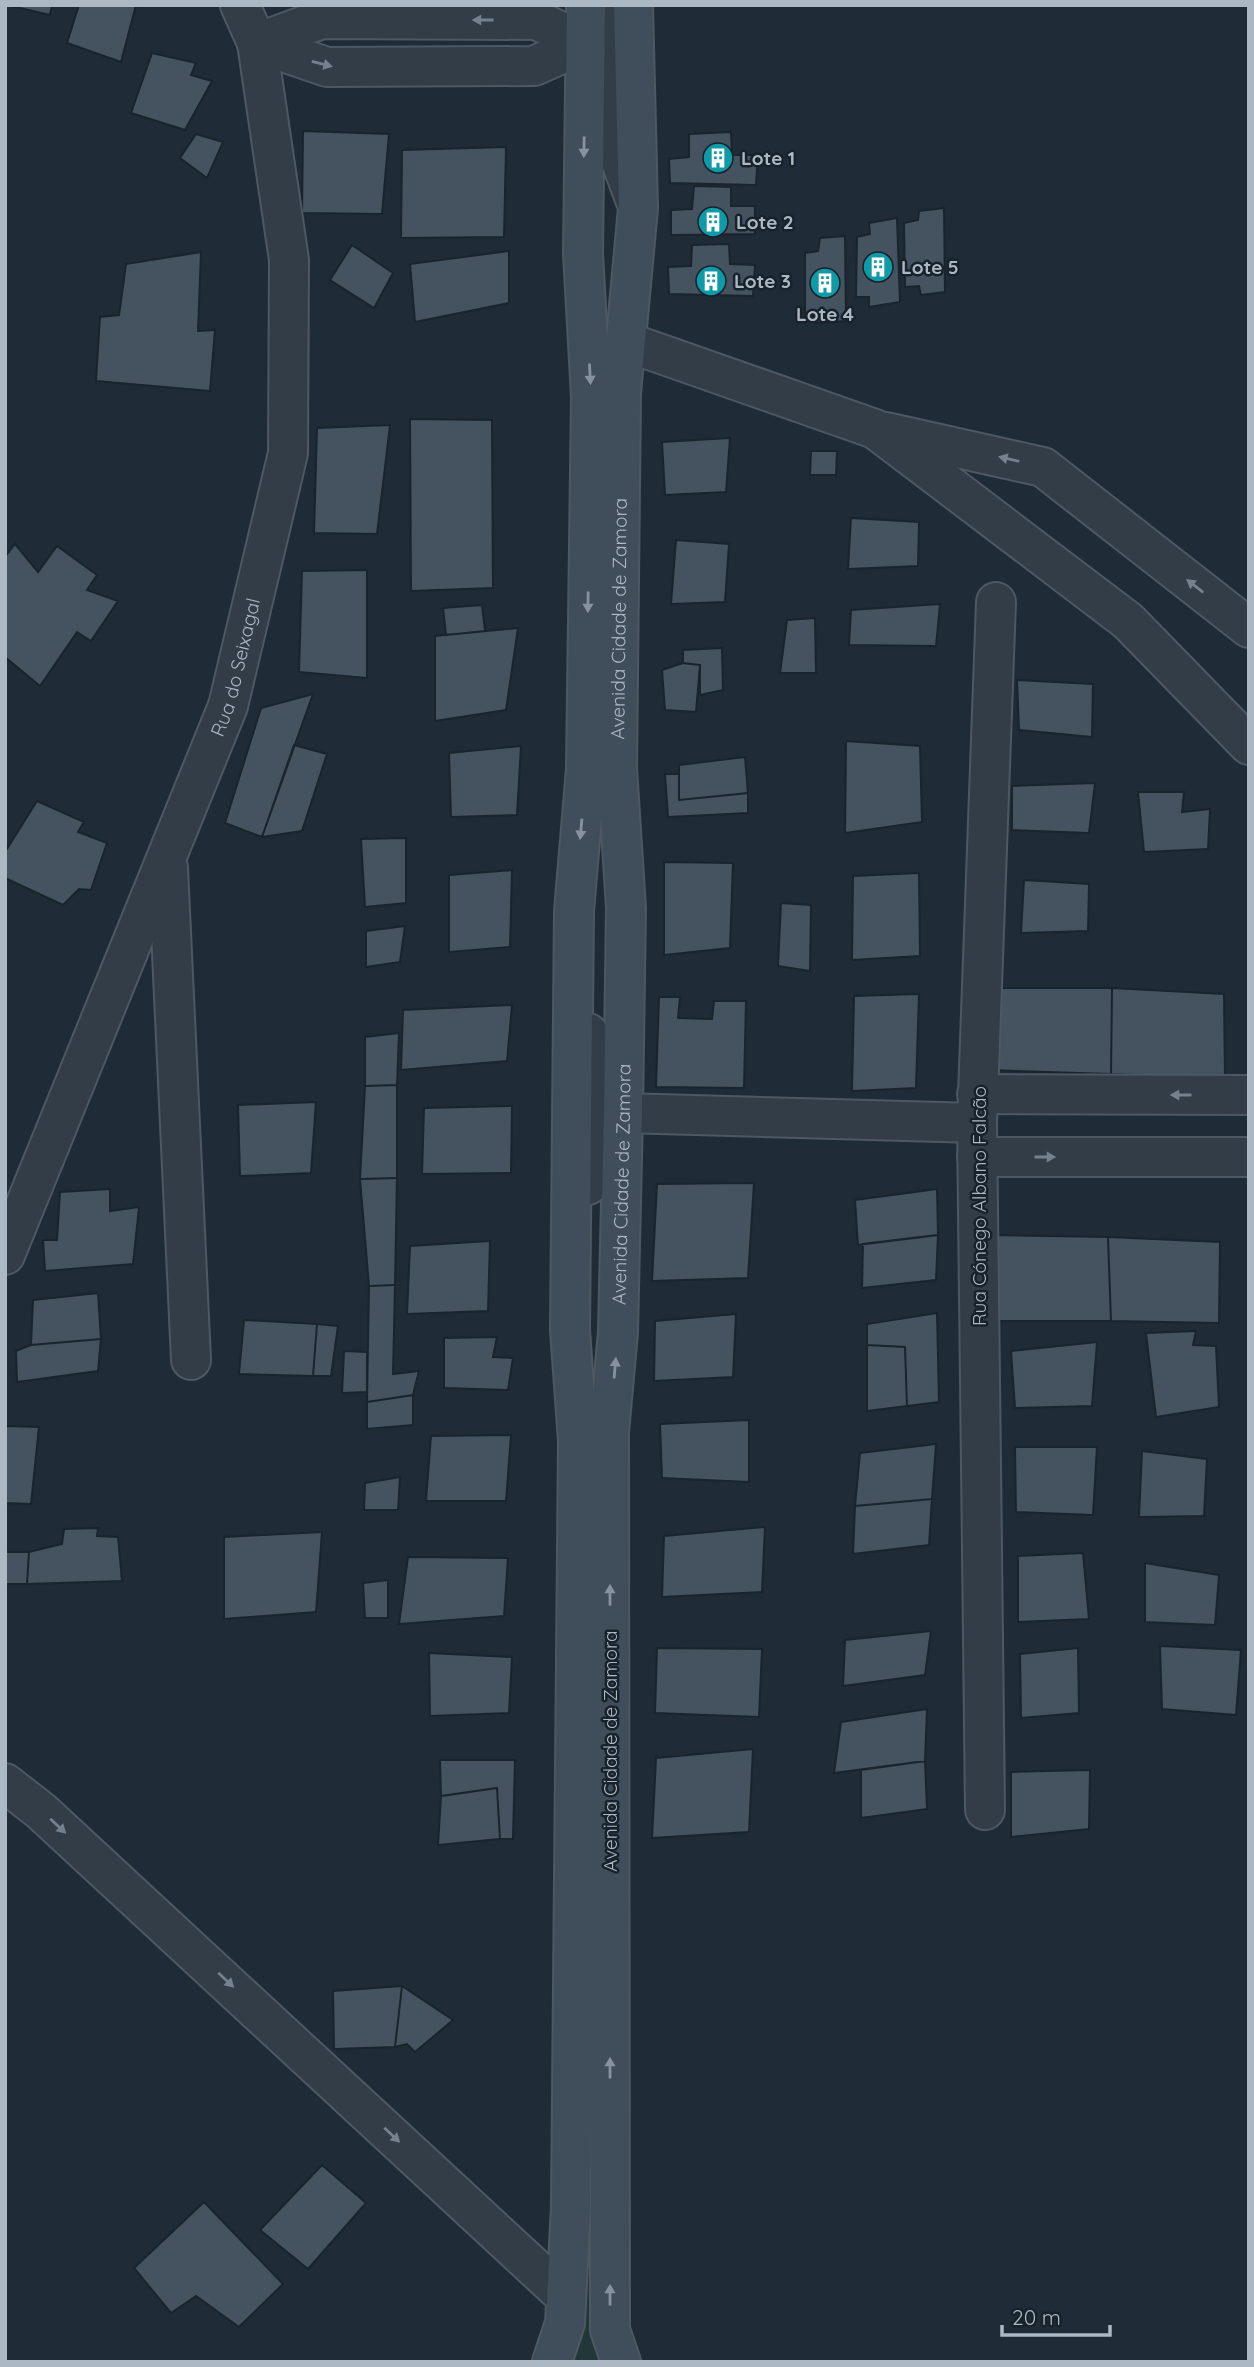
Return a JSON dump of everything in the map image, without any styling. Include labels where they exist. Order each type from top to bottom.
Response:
[{"type":"street","name":"Rua do Seixagal","points":[[5,1255],[228,706],[288,453],[289,260],[257,43],[240,5]]},
{"type":"street","points":[[257,43],[322,19],[536,20],[562,17],[572,5]]},
{"type":"street","name":"Avenida Cidade de Zamora","points":[[552,2362],[565,2323],[571,2205],[578,1441],[570,1330],[573,956],[586,769],[592,397],[583,253],[586,5]]},
{"type":"street","points":[[257,43],[327,67],[534,66],[586,43],[615,22],[616,5]]},
{"type":"street","name":"Avenida Cidade de Zamora","points":[[621,2362],[610,2330],[610,1432],[618,1332],[624,1113],[626,908],[617,768],[621,393],[638,208],[633,5]]},
{"type":"street","points":[[536,20],[586,43],[617,74],[617,148],[638,208]]},
{"type":"street","points":[[534,66],[559,79],[585,102]]},
{"type":"street","points":[[627,342],[875,429],[1043,467],[1249,628]]},
{"type":"street","points":[[875,429],[1128,621],[1249,745]]},
{"type":"street","name":"Rua Cónego Albano Falcão","points":[[985,1810],[977,1125],[996,602]]},
{"type":"street","points":[[167,855],[191,1360]]},
{"type":"street","points":[[573,956],[588,990],[587,1077],[599,1094],[624,1113]]},
{"type":"street","points":[[977,1125],[1249,1095]]},
{"type":"street","points":[[570,1267],[584,1240],[590,1135],[605,1117],[624,1113],[977,1125],[1249,1157]]},
{"type":"street","points":[[5,1783],[52,1820],[566,2297]]},
{"type":"green space","points":[[589,2213],[592,2219],[590,2315],[599,2362],[573,2362],[581,2318]]},
{"type":"building","points":[[7,5],[52,5],[50,15]]},
{"type":"building","points":[[79,5],[136,5],[121,62],[67,43]]},
{"type":"building","points":[[152,53],[196,63],[191,75],[212,81],[185,130],[131,113]]},
{"type":"building","points":[[303,131],[389,134],[382,214],[302,213]]},
{"type":"building","name":"Lote 1","points":[[731,132],[732,155],[758,155],[756,185],[670,183],[669,159],[689,157],[689,134]]},
{"type":"building","points":[[196,134],[223,142],[207,178],[180,158]]},
{"type":"building","points":[[506,147],[504,237],[401,238],[402,150]]},
{"type":"building","name":"Lote 2","points":[[694,186],[731,187],[731,206],[755,206],[755,234],[671,235],[671,210],[692,209]]},
{"type":"building","points":[[944,208],[945,292],[921,295],[919,286],[905,287],[904,223],[918,220],[919,211]]},
{"type":"building","name":"Lote 5","points":[[897,218],[900,302],[869,307],[869,297],[856,297],[857,237],[870,234],[869,223]]},
{"type":"building","name":"Lote 4","points":[[845,236],[846,321],[816,323],[817,313],[805,314],[805,253],[818,251],[820,238]]},
{"type":"building","name":"Lote 3","points":[[729,244],[730,264],[755,265],[753,296],[669,294],[668,267],[691,266],[692,245]]},
{"type":"building","points":[[352,245],[393,273],[374,308],[330,280]]},
{"type":"building","points":[[509,251],[509,303],[415,322],[410,264]]},
{"type":"building","points":[[201,252],[198,331],[215,330],[210,391],[96,381],[100,317],[119,315],[126,264]]},
{"type":"building","points":[[410,419],[492,420],[493,588],[411,591]]},
{"type":"building","points":[[390,425],[377,534],[314,533],[317,428]]},
{"type":"building","points":[[730,438],[726,492],[665,495],[662,442]]},
{"type":"building","points":[[811,451],[837,451],[836,475],[810,475]]},
{"type":"building","points":[[851,518],[919,522],[918,566],[848,569]]},
{"type":"building","points":[[676,540],[729,544],[725,602],[671,604]]},
{"type":"building","points":[[15,544],[38,572],[57,546],[97,575],[87,590],[118,601],[91,641],[77,632],[40,686],[5,657],[5,557]]},
{"type":"building","points":[[367,570],[367,678],[299,672],[302,571]]},
{"type":"building","points":[[940,604],[936,646],[849,645],[851,610]]},
{"type":"building","points":[[482,605],[485,631],[446,635],[443,608]]},
{"type":"building","points":[[815,618],[816,673],[780,673],[787,620]]},
{"type":"building","points":[[518,628],[506,710],[435,721],[435,636]]},
{"type":"building","points":[[722,648],[723,690],[700,695],[700,665],[683,663],[683,650]]},
{"type":"building","points":[[683,663],[700,665],[696,712],[665,710],[662,670]]},
{"type":"building","points":[[1017,680],[1093,684],[1092,737],[1019,730]]},
{"type":"building","points":[[313,694],[262,837],[225,823],[261,708]]},
{"type":"building","points":[[846,741],[920,746],[922,822],[845,833]]},
{"type":"building","points":[[294,745],[327,754],[302,831],[262,837]]},
{"type":"building","points":[[521,746],[517,815],[451,817],[449,753]]},
{"type":"building","points":[[745,757],[748,793],[679,800],[679,765]]},
{"type":"building","points":[[665,774],[679,774],[679,800],[748,793],[748,813],[668,817]]},
{"type":"building","points":[[1095,783],[1089,833],[1012,830],[1012,786]]},
{"type":"building","points":[[1138,792],[1184,792],[1182,812],[1210,809],[1208,849],[1144,852]]},
{"type":"building","points":[[37,801],[84,822],[78,832],[107,843],[91,890],[79,889],[63,905],[5,878],[5,852]]},
{"type":"building","points":[[406,838],[406,903],[365,907],[361,839]]},
{"type":"building","points":[[664,862],[733,863],[730,948],[664,955]]},
{"type":"building","points":[[512,870],[510,947],[449,952],[449,875]]},
{"type":"building","points":[[919,873],[920,956],[852,960],[853,876]]},
{"type":"building","points":[[1024,880],[1089,884],[1088,931],[1021,933]]},
{"type":"building","points":[[781,903],[811,905],[810,971],[778,966]]},
{"type":"building","points":[[405,926],[400,962],[366,967],[366,931]]},
{"type":"building","points":[[993,988],[1112,988],[1111,1074],[989,1070]]},
{"type":"building","points":[[1112,988],[1224,994],[1225,1078],[1111,1074]]},
{"type":"building","points":[[919,994],[916,1088],[852,1091],[854,996]]},
{"type":"building","points":[[659,997],[680,997],[678,1018],[712,1019],[714,1001],[746,1001],[744,1088],[656,1087]]},
{"type":"building","points":[[512,1005],[507,1061],[401,1070],[403,1010]]},
{"type":"building","points":[[399,1033],[397,1085],[365,1086],[365,1037]]},
{"type":"building","points":[[397,1085],[397,1178],[360,1179],[365,1086]]},
{"type":"building","points":[[316,1102],[311,1173],[240,1176],[238,1105]]},
{"type":"building","points":[[512,1106],[511,1173],[422,1174],[424,1108]]},
{"type":"building","points":[[397,1178],[395,1285],[369,1286],[360,1179]]},
{"type":"building","points":[[754,1183],[748,1278],[652,1281],[657,1184]]},
{"type":"building","points":[[110,1189],[110,1211],[139,1207],[133,1264],[45,1271],[43,1240],[57,1240],[60,1192]]},
{"type":"building","points":[[937,1189],[938,1235],[858,1245],[855,1200]]},
{"type":"building","points":[[938,1235],[936,1280],[862,1288],[863,1244]]},
{"type":"building","points":[[988,1235],[1108,1237],[1111,1321],[987,1321]]},
{"type":"building","points":[[1108,1237],[1220,1242],[1219,1323],[1111,1321]]},
{"type":"building","points":[[490,1241],[488,1311],[407,1314],[410,1246]]},
{"type":"building","points":[[395,1285],[393,1374],[419,1371],[413,1395],[367,1402],[369,1286]]},
{"type":"building","points":[[98,1293],[101,1339],[31,1345],[33,1300]]},
{"type":"building","points":[[937,1313],[939,1402],[867,1411],[867,1324]]},
{"type":"building","points":[[736,1314],[733,1377],[654,1381],[655,1321]]},
{"type":"building","points":[[244,1320],[317,1324],[313,1376],[239,1374]]},
{"type":"building","points":[[317,1324],[338,1326],[331,1376],[313,1376]]},
{"type":"building","points":[[1196,1331],[1193,1345],[1216,1346],[1219,1407],[1156,1417],[1146,1333]]},
{"type":"building","points":[[497,1337],[493,1357],[513,1358],[508,1390],[444,1388],[444,1338]]},
{"type":"building","points":[[101,1339],[98,1371],[17,1382],[16,1351],[31,1345]]},
{"type":"building","points":[[1097,1342],[1092,1406],[1015,1408],[1011,1351]]},
{"type":"building","points":[[867,1345],[905,1347],[907,1406],[867,1411]]},
{"type":"building","points":[[344,1351],[367,1352],[367,1392],[342,1393]]},
{"type":"building","points":[[413,1395],[413,1425],[367,1429],[367,1402]]},
{"type":"building","points":[[749,1420],[749,1482],[662,1478],[660,1424]]},
{"type":"building","points":[[5,1426],[39,1427],[31,1504],[5,1503]]},
{"type":"building","points":[[511,1435],[506,1501],[426,1501],[431,1436]]},
{"type":"building","points":[[936,1444],[932,1499],[855,1506],[860,1453]]},
{"type":"building","points":[[1015,1447],[1097,1447],[1093,1515],[1016,1512]]},
{"type":"building","points":[[1142,1451],[1207,1459],[1204,1516],[1139,1517]]},
{"type":"building","points":[[400,1477],[398,1510],[364,1510],[365,1483]]},
{"type":"building","points":[[932,1499],[929,1545],[853,1554],[855,1506]]},
{"type":"building","points":[[765,1527],[762,1592],[662,1597],[664,1536]]},
{"type":"building","points":[[98,1528],[97,1536],[118,1537],[122,1581],[27,1584],[29,1552],[62,1544],[64,1529]]},
{"type":"building","points":[[322,1532],[316,1612],[224,1619],[224,1537]]},
{"type":"building","points":[[5,1552],[29,1552],[27,1584],[5,1584]]},
{"type":"building","points":[[1083,1553],[1089,1619],[1018,1622],[1018,1556]]},
{"type":"building","points":[[408,1557],[508,1558],[504,1616],[399,1624]]},
{"type":"building","points":[[1145,1563],[1219,1575],[1215,1625],[1145,1622]]},
{"type":"building","points":[[388,1580],[388,1618],[365,1618],[363,1583]]},
{"type":"building","points":[[931,1631],[925,1675],[843,1686],[845,1640]]},
{"type":"building","points":[[1160,1646],[1241,1650],[1236,1715],[1162,1709]]},
{"type":"building","points":[[657,1648],[762,1649],[759,1717],[655,1713]]},
{"type":"building","points":[[1078,1648],[1079,1713],[1021,1718],[1020,1654]]},
{"type":"building","points":[[429,1653],[512,1657],[509,1713],[430,1716]]},
{"type":"building","points":[[927,1709],[925,1761],[834,1773],[841,1722]]},
{"type":"building","points":[[753,1749],[749,1832],[652,1838],[656,1758]]},
{"type":"building","points":[[440,1760],[515,1760],[513,1839],[500,1839],[497,1788],[441,1796]]},
{"type":"building","points":[[925,1761],[927,1809],[861,1818],[861,1770]]},
{"type":"building","points":[[1090,1770],[1089,1829],[1011,1837],[1011,1772]]},
{"type":"building","points":[[497,1788],[500,1839],[438,1845],[441,1796]]},
{"type":"building","points":[[402,1986],[395,2047],[334,2049],[333,1991]]},
{"type":"building","points":[[402,1986],[453,2020],[415,2052],[407,2044],[395,2047]]},
{"type":"building","points":[[322,2165],[366,2203],[308,2269],[260,2230]]},
{"type":"building","points":[[204,2202],[283,2284],[239,2327],[196,2296],[171,2313],[134,2268]]},
{"type":"place","name":"Lote 1","points":[[718,158]]},
{"type":"place","name":"Lote 2","points":[[713,222]]},
{"type":"place","name":"Lote 5","points":[[878,267]]},
{"type":"place","name":"Lote 3","points":[[711,281]]},
{"type":"place","name":"Lote 4","points":[[825,283]]}]
